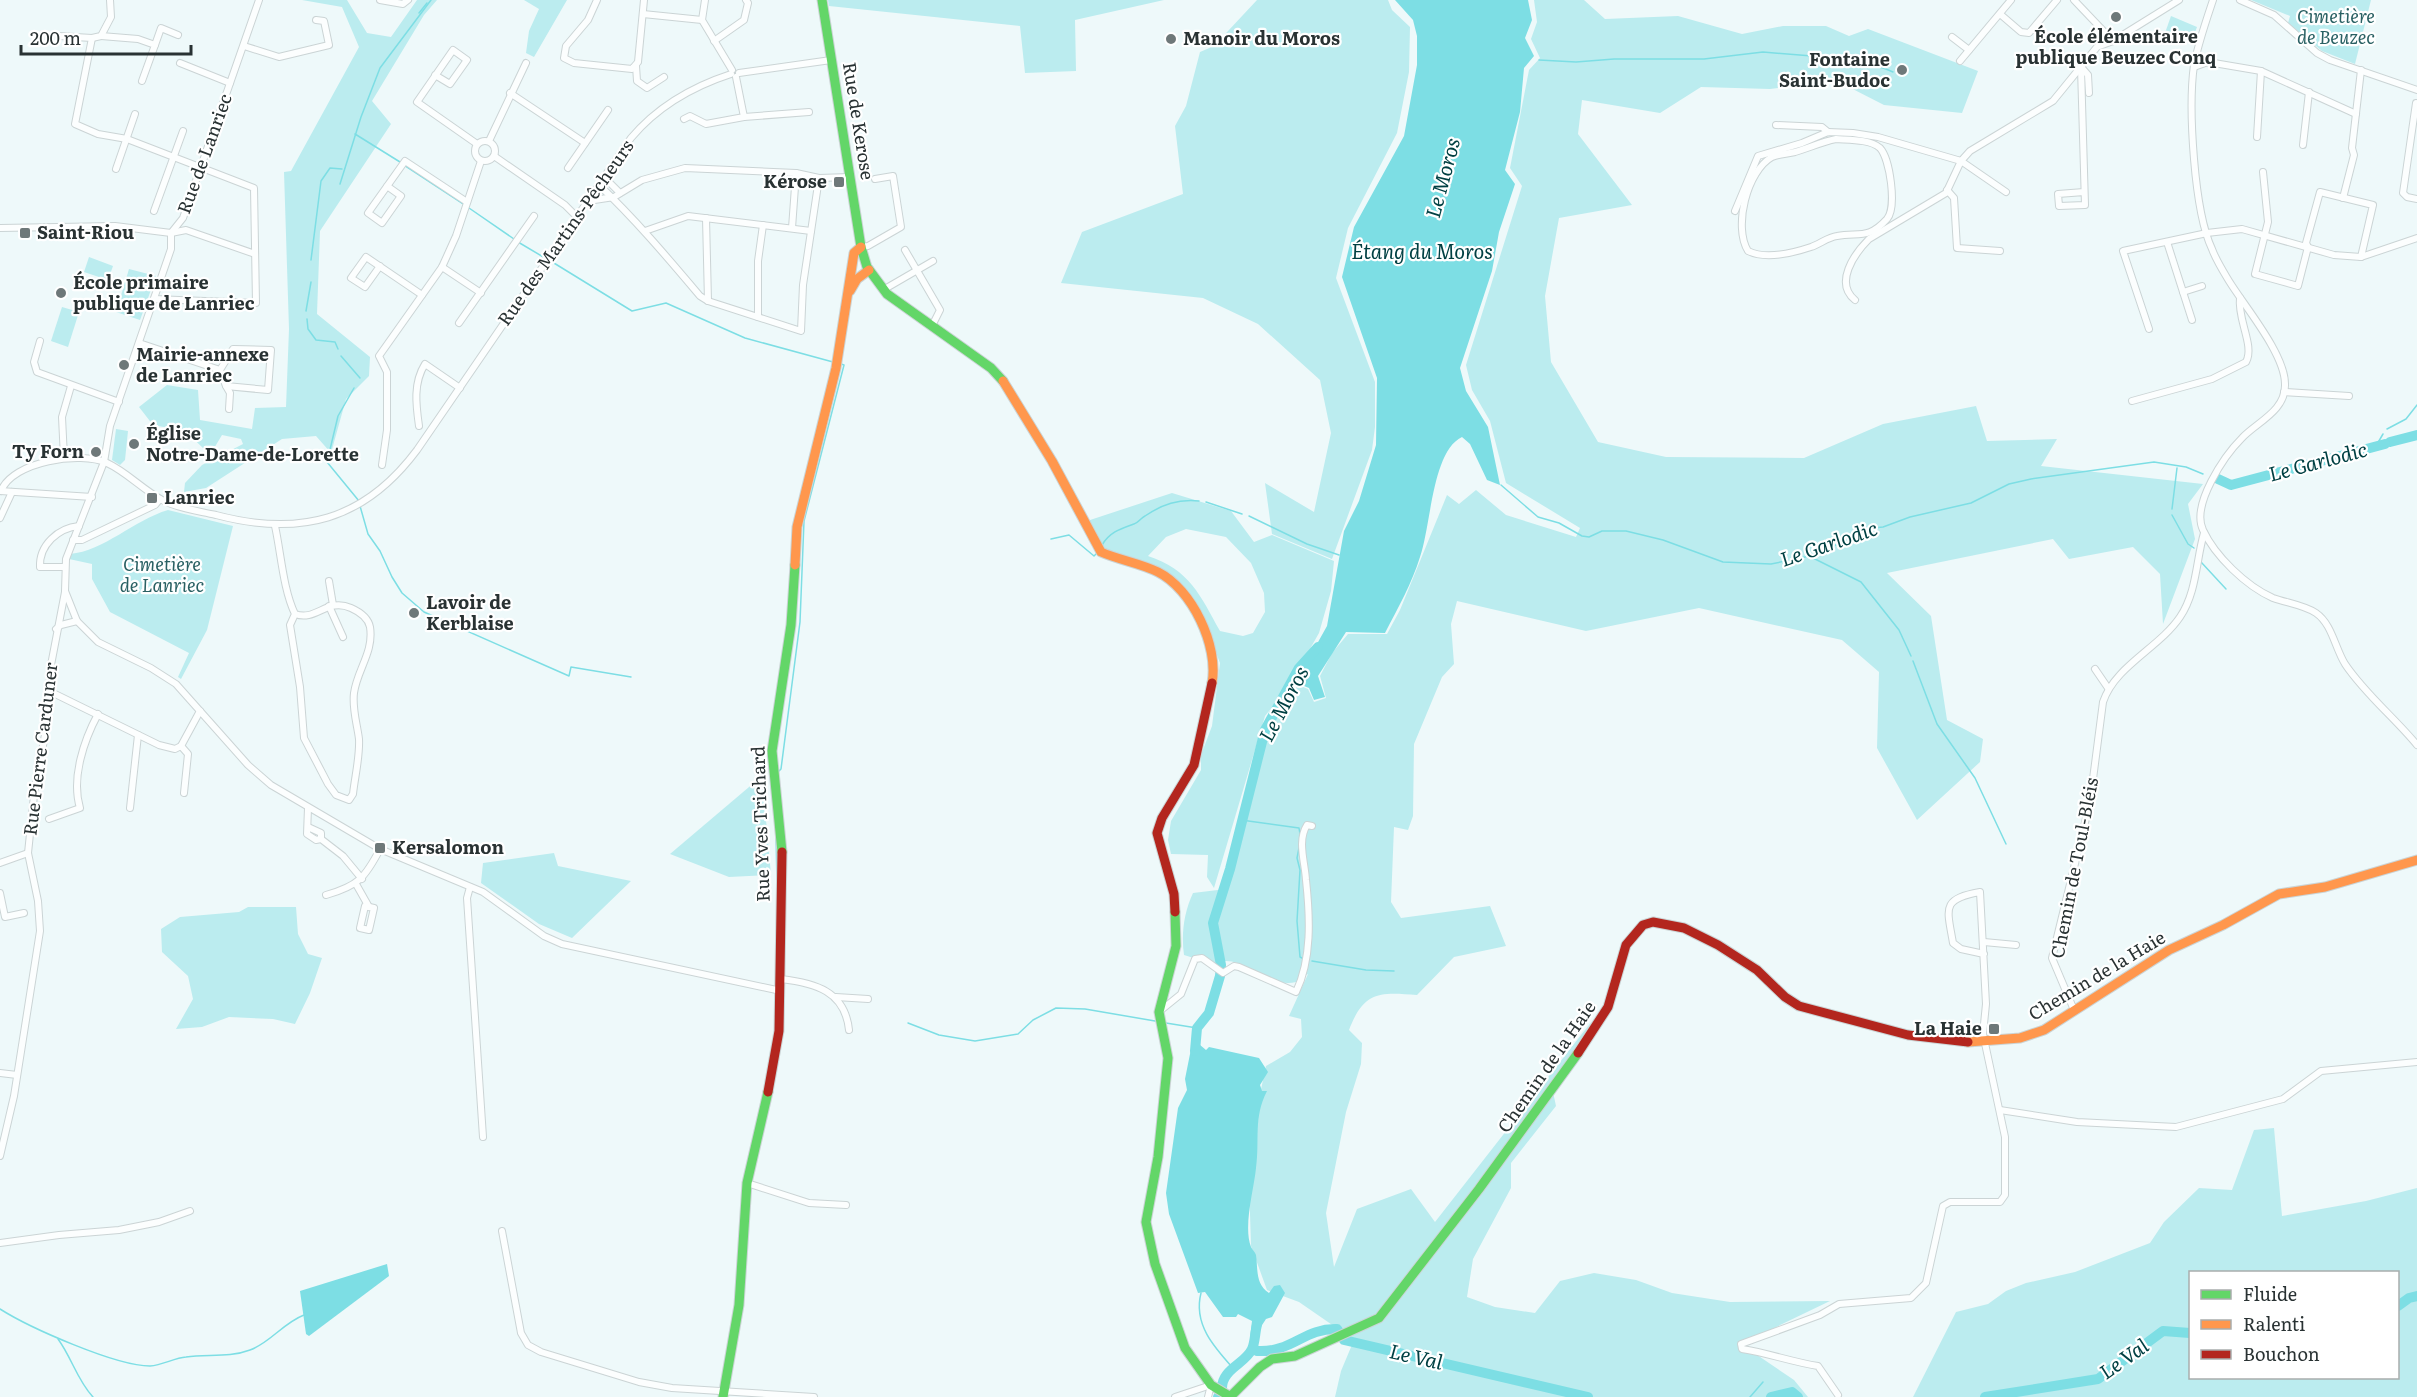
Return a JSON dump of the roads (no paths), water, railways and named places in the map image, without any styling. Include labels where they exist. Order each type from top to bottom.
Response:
[{"type":"street","points":[[101,36],[111,17],[110,0]]},
{"type":"street","name":"Rue de Lanriec","points":[[64,567],[104,462],[118,402],[171,249],[171,232],[183,218],[259,0]]},
{"type":"street","points":[[380,0],[403,4],[408,0]]},
{"type":"street","points":[[597,0],[588,20],[566,46],[564,58],[574,63],[632,69],[636,66]]},
{"type":"street","points":[[644,0],[636,66],[637,81],[646,88],[664,77]]},
{"type":"street","points":[[705,0],[702,20],[735,73],[744,117]]},
{"type":"street","points":[[714,41],[744,20],[748,3],[746,0]]},
{"type":"street","name":"Rue de Kerose","points":[[822,0],[849,177],[861,247],[868,269],[883,290],[991,368],[1001,379],[1052,460],[1094,543],[1101,552],[1159,572],[1182,590],[1198,613],[1212,654],[1213,679],[1194,765],[1158,825],[1160,850],[1174,894],[1177,928],[1173,963],[1159,1012]]},
{"type":"street","points":[[1960,61],[2011,0]]},
{"type":"street","points":[[2000,14],[2021,32],[2029,33],[2057,0]]},
{"type":"street","points":[[2074,0],[2113,41]]},
{"type":"street","points":[[1855,300],[1850,296],[1846,282],[1852,261],[1869,239],[1936,201],[1947,190],[1961,161],[1985,142],[2053,101],[2097,47],[2113,41],[2179,0]]},
{"type":"street","points":[[2213,0],[2194,67],[2192,138],[2207,233],[2211,248],[2240,298],[2260,325],[2284,374],[2284,392],[2275,410],[2235,446],[2203,497],[2199,509],[2199,522],[2204,533],[2230,566],[2250,583],[2271,597],[2316,613],[2325,622],[2350,672],[2417,745]]},
{"type":"street","points":[[2240,0],[2274,15],[2330,60],[2417,90]]},
{"type":"street","points":[[643,14],[702,20]]},
{"type":"street","points":[[244,46],[279,57],[329,45],[324,21],[316,20]]},
{"type":"street","points":[[142,81],[160,28],[178,35]]},
{"type":"street","points":[[58,36],[138,39],[155,45]]},
{"type":"street","points":[[1952,37],[1969,50]]},
{"type":"street","points":[[92,38],[75,124],[98,134],[127,139],[254,188],[256,303],[154,299]]},
{"type":"street","points":[[435,75],[450,84],[467,60],[453,50],[435,75],[417,102],[477,144],[489,141]]},
{"type":"street","points":[[2197,54],[2208,63]]},
{"type":"street","name":"Rue des Martins-Pêcheurs","points":[[104,462],[160,499],[184,508],[275,526],[327,519],[369,499],[402,469],[631,138],[659,111],[692,88],[735,73],[831,60]]},
{"type":"street","name":"Rue de Lanriec","points":[[180,63],[230,83]]},
{"type":"street","points":[[489,141],[526,63]]},
{"type":"street","points":[[2194,67],[2208,63],[2262,71],[2356,114]]},
{"type":"street","points":[[2081,67],[2088,75],[2089,93]]},
{"type":"street","points":[[2081,67],[2085,205],[2059,206],[2058,194],[2084,192]]},
{"type":"street","points":[[2343,198],[2353,162],[2352,148],[2361,70]]},
{"type":"street","points":[[2257,137],[2262,71]]},
{"type":"street","points":[[2303,145],[2309,92]]},
{"type":"street","points":[[510,93],[585,143]]},
{"type":"street","points":[[2416,104],[2403,193],[2407,197],[2417,199]]},
{"type":"street","points":[[568,168],[608,110]]},
{"type":"street","points":[[684,119],[690,116],[706,124],[744,117],[809,112]]},
{"type":"street","points":[[116,169],[135,114]]},
{"type":"street","points":[[1776,125],[1822,127],[1828,132]]},
{"type":"street","points":[[154,212],[183,131]]},
{"type":"street","points":[[1735,211],[1758,156],[1802,143],[1828,132],[1878,137],[1961,161],[2006,192]]},
{"type":"street","points":[[1836,139],[1863,142],[1879,147],[1885,156],[1893,197],[1888,218],[1872,231],[1857,236],[1837,236],[1810,247],[1768,256],[1749,251],[1742,236],[1743,207],[1749,190],[1764,163],[1774,156],[1836,139]]},
{"type":"street","points":[[482,161],[487,161],[494,156],[495,147],[489,141]]},
{"type":"street","points":[[477,144],[475,153],[482,161]]},
{"type":"street","points":[[494,156],[565,205],[577,217]]},
{"type":"street","points":[[387,186],[400,196],[382,223],[368,213],[387,186],[405,161],[467,202]]},
{"type":"street","points":[[382,465],[386,447],[387,372],[379,356],[441,267],[482,161]]},
{"type":"street","points":[[588,201],[617,195],[642,180],[685,168],[796,173],[819,178],[849,177]]},
{"type":"street","points":[[2263,172],[2268,222],[2255,274],[2298,286],[2308,247],[2306,243],[2320,192],[2373,205],[2361,257]]},
{"type":"street","points":[[792,228],[796,173]]},
{"type":"street","points":[[851,274],[854,253],[861,247],[868,246],[902,227],[893,176],[875,179]]},
{"type":"street","points":[[604,177],[645,231],[700,296],[708,301],[801,331],[803,285],[819,178]]},
{"type":"street","points":[[599,185],[617,195]]},
{"type":"street","points":[[1947,190],[1954,198],[1957,249],[2000,251]]},
{"type":"street","points":[[459,323],[534,216]]},
{"type":"street","points":[[645,231],[688,216],[811,231]]},
{"type":"street","points":[[706,218],[708,301]]},
{"type":"street","points":[[1888,218],[1897,223]]},
{"type":"street","points":[[758,317],[758,261],[763,225]]},
{"type":"street","points":[[0,228],[115,226],[171,232],[186,230],[255,254]]},
{"type":"street","points":[[2149,329],[2123,251],[2207,233],[2242,230],[2265,234],[2334,255],[2361,257],[2417,238]]},
{"type":"street","points":[[2166,242],[2192,320]]},
{"type":"street","points":[[905,249],[940,310],[932,326]]},
{"type":"street","points":[[380,266],[365,287],[351,278],[366,256],[422,295]]},
{"type":"street","points":[[883,290],[933,261]]},
{"type":"street","points":[[441,267],[481,293]]},
{"type":"street","points":[[851,274],[857,267],[868,269]]},
{"type":"street","points":[[849,293],[857,279],[868,269]]},
{"type":"street","name":"Rue Yves Trichard","points":[[724,1394],[739,1305],[747,1183],[776,1054],[781,991],[782,848],[772,751],[791,625],[797,527],[836,368],[851,274]]},
{"type":"street","points":[[2183,292],[2202,286]]},
{"type":"street","points":[[2133,401],[2212,379],[2246,362],[2250,349],[2238,310],[2240,298]]},
{"type":"street","points":[[40,341],[34,362],[37,372],[118,402]]},
{"type":"street","points":[[139,344],[220,370]]},
{"type":"street","points":[[220,370],[233,349],[271,350],[267,390],[226,386]]},
{"type":"street","points":[[419,426],[416,387],[424,364],[460,388]]},
{"type":"street","points":[[220,370],[230,393],[229,409]]},
{"type":"street","points":[[64,458],[62,417],[71,386]]},
{"type":"street","points":[[2284,392],[2349,396]]},
{"type":"street","points":[[92,497],[0,491],[6,480],[48,461],[64,458],[104,462]]},
{"type":"street","points":[[0,518],[12,492]]},
{"type":"street","points":[[73,540],[82,540],[155,506],[160,499]]},
{"type":"street","points":[[80,526],[69,527],[58,533],[42,554],[40,567],[64,567],[65,591],[77,621],[98,642],[151,668],[176,684],[256,772],[271,785],[380,849],[483,892],[544,936],[562,944],[781,991]]},
{"type":"street","points":[[275,526],[280,542],[289,601],[295,614],[290,625],[300,687],[304,738],[327,784],[336,795],[349,800],[353,794],[359,740],[354,713],[355,689],[366,661],[370,633],[364,616],[350,607],[331,605],[310,616],[295,614]]},
{"type":"street","points":[[2095,669],[2108,687],[2161,640],[2180,617],[2193,588],[2204,533]]},
{"type":"street","points":[[329,581],[331,605],[344,637]]},
{"type":"street","name":"Rue Pierre Carduner","points":[[0,1156],[17,1075],[40,931],[38,901],[28,853],[34,795],[46,729],[56,629],[65,591]]},
{"type":"street","points":[[56,629],[61,625],[77,621]]},
{"type":"street","name":"Chemin de Toul-Bléis","points":[[2073,1010],[2052,958],[2090,802],[2103,702],[2108,687]]},
{"type":"street","points":[[50,691],[166,748],[175,749],[181,746],[200,711]]},
{"type":"street","points":[[49,819],[80,808],[77,798],[82,749],[98,714]]},
{"type":"street","points":[[130,808],[138,735]]},
{"type":"street","points":[[181,746],[188,754],[184,793]]},
{"type":"street","points":[[308,808],[308,827],[321,833],[321,839],[343,856],[359,881],[369,907]]},
{"type":"street","points":[[1227,1395],[1211,1385],[1185,1348],[1155,1264],[1147,1230],[1168,1058],[1159,1012],[1177,999],[1195,959],[1204,958],[1221,971],[1234,966],[1239,967],[1296,992],[1309,956],[1306,880],[1302,858],[1304,830],[1307,825],[1312,826]]},
{"type":"street","points":[[326,895],[359,881],[380,849]]},
{"type":"street","points":[[0,863],[28,853]]},
{"type":"street","name":"Chemin de la Haie","points":[[1227,1395],[1260,1366],[1272,1359],[1295,1356],[1318,1343],[1341,1337],[1379,1318],[1554,1088],[1611,1004],[1623,952],[1630,937],[1645,924],[1657,919],[1666,921],[1719,944],[1756,969],[1795,1004],[1854,1023],[1937,1040],[1986,1042],[2035,1034],[2169,950],[2223,925],[2279,894],[2325,887],[2417,860]]},
{"type":"street","points":[[470,887],[467,898],[483,1137]]},
{"type":"street","points":[[1838,1395],[1818,1366],[1775,1359],[1764,1353],[1742,1349],[1741,1344],[1801,1323],[1839,1304],[1911,1298],[1920,1292],[1926,1283],[1943,1206],[1950,1202],[2000,1202],[2005,1195],[2006,1137],[1983,1034],[1984,954],[1984,942],[1980,892],[1958,896],[1947,910],[1953,943],[1961,949],[1984,954]]},
{"type":"street","points":[[0,893],[5,917],[24,913]]},
{"type":"street","points":[[1984,942],[2016,945]]},
{"type":"street","points":[[781,979],[815,985],[836,997],[868,999]]},
{"type":"street","points":[[836,997],[848,1019],[849,1030]]},
{"type":"street","points":[[2000,1110],[2077,1122],[2176,1127],[2283,1099],[2321,1071],[2417,1062]]},
{"type":"street","points":[[0,1073],[17,1075]]},
{"type":"street","points":[[747,1183],[809,1203],[846,1205]]},
{"type":"street","points":[[0,1243],[119,1230],[159,1222],[190,1210]]},
{"type":"street","points":[[502,1232],[521,1333],[528,1345],[541,1352],[639,1382],[672,1388],[724,1394],[814,1397]]},
{"type":"street","points":[[1175,1397],[1211,1385]]},
{"type":"street","points":[[1209,1397],[1211,1385]]},
{"type":"water","name":"Étang du Moros","points":[[1395,0],[1528,0],[1532,20],[1525,38],[1534,56],[1524,68],[1520,112],[1505,170],[1515,184],[1499,232],[1492,271],[1460,368],[1466,391],[1488,427],[1500,485],[1487,480],[1470,444],[1462,437],[1452,445],[1438,473],[1424,544],[1417,567],[1385,633],[1346,632],[1318,676],[1325,697],[1314,700],[1309,688],[1299,684],[1298,678],[1327,626],[1344,531],[1359,501],[1376,445],[1377,378],[1342,277],[1354,227],[1404,136],[1417,65],[1417,36],[1413,20]]},
{"type":"water","points":[[1193,1039],[1206,1050],[1209,1047],[1259,1058],[1268,1072],[1260,1085],[1262,1091],[1267,1091],[1258,1120],[1257,1158],[1248,1229],[1251,1247],[1256,1255],[1261,1285],[1269,1293],[1274,1286],[1280,1285],[1285,1293],[1272,1317],[1266,1319],[1253,1339],[1250,1337],[1252,1321],[1238,1314],[1236,1317],[1223,1317],[1205,1292],[1198,1293],[1169,1214],[1166,1193],[1178,1108],[1187,1090],[1185,1079]]},
{"type":"water","points":[[387,1264],[389,1276],[309,1336],[306,1334],[300,1291]]},
{"type":"waterway","points":[[340,184],[361,117],[380,68],[431,0]]},
{"type":"waterway","points":[[419,13],[427,3]]},
{"type":"waterway","points":[[1539,60],[1576,62],[1614,59],[1704,59],[1763,52],[1812,56]]},
{"type":"waterway","points":[[1820,58],[1867,64],[1893,72]]},
{"type":"waterway","points":[[355,134],[400,162]]},
{"type":"waterway","points":[[404,165],[465,205]]},
{"type":"waterway","points":[[311,260],[321,181],[330,168],[342,169]]},
{"type":"waterway","points":[[469,208],[514,239]]},
{"type":"waterway","points":[[518,242],[545,258]]},
{"type":"waterway","points":[[549,260],[632,311],[666,303],[745,338],[833,362]]},
{"type":"waterway","points":[[306,311],[311,282]]},
{"type":"waterway","points":[[307,319],[308,329],[316,340],[335,342],[338,349]]},
{"type":"waterway","points":[[341,356],[360,378]]},
{"type":"waterway","points":[[778,772],[781,769],[800,622],[804,521],[844,365],[841,364]]},
{"type":"waterway","points":[[354,388],[338,416],[327,462],[359,501]]},
{"type":"waterway","points":[[2387,429],[2406,419],[2417,405]]},
{"type":"waterway","points":[[2376,446],[2383,434]]},
{"type":"waterway","name":"Le Garlodic","points":[[2390,442],[2417,435]]},
{"type":"waterway","name":"Le Garlodic","points":[[2218,479],[2231,485],[2385,444]]},
{"type":"waterway","name":"Le Garlodic","points":[[1501,485],[1538,517],[1559,523],[1582,536],[1589,537],[1602,531],[1626,531],[1663,540],[1723,562],[1771,564],[1810,556],[1850,539],[1864,529],[1883,527],[1910,517],[1971,503],[2009,484],[2031,479],[2154,462],[2186,467],[2203,474]]},
{"type":"waterway","points":[[2172,509],[2177,468]]},
{"type":"waterway","points":[[1102,545],[1112,534],[1158,508],[1171,503],[1199,501]]},
{"type":"waterway","points":[[1206,502],[1242,514]]},
{"type":"waterway","points":[[360,506],[368,534],[380,551],[392,577],[402,593],[424,612],[569,676],[571,667],[631,677]]},
{"type":"waterway","points":[[2172,515],[2188,544],[2194,548]]},
{"type":"waterway","points":[[1249,516],[1307,544],[1339,555]]},
{"type":"waterway","points":[[1051,539],[1069,535],[1094,556],[1096,554]]},
{"type":"waterway","points":[[1811,557],[1861,582],[1899,630],[1911,656]]},
{"type":"waterway","points":[[2201,562],[2226,589]]},
{"type":"waterway","name":"Le Moros","points":[[1195,1051],[1197,1028],[1209,1013],[1220,976],[1221,965],[1213,923],[1230,869],[1265,730],[1299,668],[1318,647]]},
{"type":"waterway","points":[[1913,661],[1937,724],[1975,778],[2006,844]]},
{"type":"waterway","points":[[771,781],[772,793]]},
{"type":"waterway","points":[[1241,820],[1299,828],[1300,834]]},
{"type":"waterway","points":[[776,831],[777,886]]},
{"type":"waterway","points":[[1299,848],[1297,921],[1300,957],[1302,958]]},
{"type":"waterway","points":[[1312,961],[1366,970],[1394,971]]},
{"type":"waterway","points":[[908,1023],[939,1035],[975,1041],[1018,1034],[1033,1020],[1056,1008],[1085,1009],[1155,1021]]},
{"type":"waterway","points":[[1166,1023],[1197,1028]]},
{"type":"waterway","points":[[1201,1293],[1199,1304],[1203,1325],[1212,1343],[1233,1368]]},
{"type":"waterway","name":"Le Val","points":[[2399,1305],[2409,1298],[2417,1296]]},
{"type":"waterway","points":[[0,1309],[74,1345],[116,1360],[150,1366],[194,1356],[226,1355],[250,1350],[304,1315]]},
{"type":"waterway","name":"Le Moros","points":[[1222,1388],[1226,1376],[1252,1349],[1257,1325]]},
{"type":"waterway","name":"Le Val","points":[[1253,1348],[1257,1351],[1269,1351],[1289,1345],[1316,1332],[1337,1329],[1344,1340],[1588,1397]]},
{"type":"waterway","name":"Le Val","points":[[1985,1397],[2098,1379],[2163,1331],[2189,1333]]},
{"type":"waterway","points":[[58,1339],[93,1397]]},
{"type":"waterway","points":[[1750,1397],[1763,1382]]},
{"type":"waterway","name":"Le Val","points":[[1771,1397],[1792,1392],[1798,1397]]},
{"type":"place","name":"École élémentaire publique Beuzec Conq","points":[[2116,17]]},
{"type":"place","name":"Manoir du Moros","points":[[1171,39]]},
{"type":"place","name":"Fontaine Saint-Budoc","points":[[1902,70]]},
{"type":"place","name":"Kérose","points":[[839,182]]},
{"type":"place","name":"Saint-Riou","points":[[25,233]]},
{"type":"place","name":"École primaire publique de Lanriec","points":[[61,293]]},
{"type":"place","name":"Mairie-annexe de Lanriec","points":[[124,365]]},
{"type":"place","name":"Église Notre-Dame-de-Lorette","points":[[134,444]]},
{"type":"place","name":"Ty Forn","points":[[96,452]]},
{"type":"place","name":"Lanriec","points":[[152,498]]},
{"type":"place","name":"Lavoir de Kerblaise","points":[[414,613]]},
{"type":"place","name":"Kersalomon","points":[[380,848]]},
{"type":"place","name":"La Haie","points":[[1994,1029]]},
{"type":"park label","name":"Cimetière de Beuzec","points":[[2336,27]]},
{"type":"park label","name":"Cimetière de Lanriec","points":[[162,575]]}]
